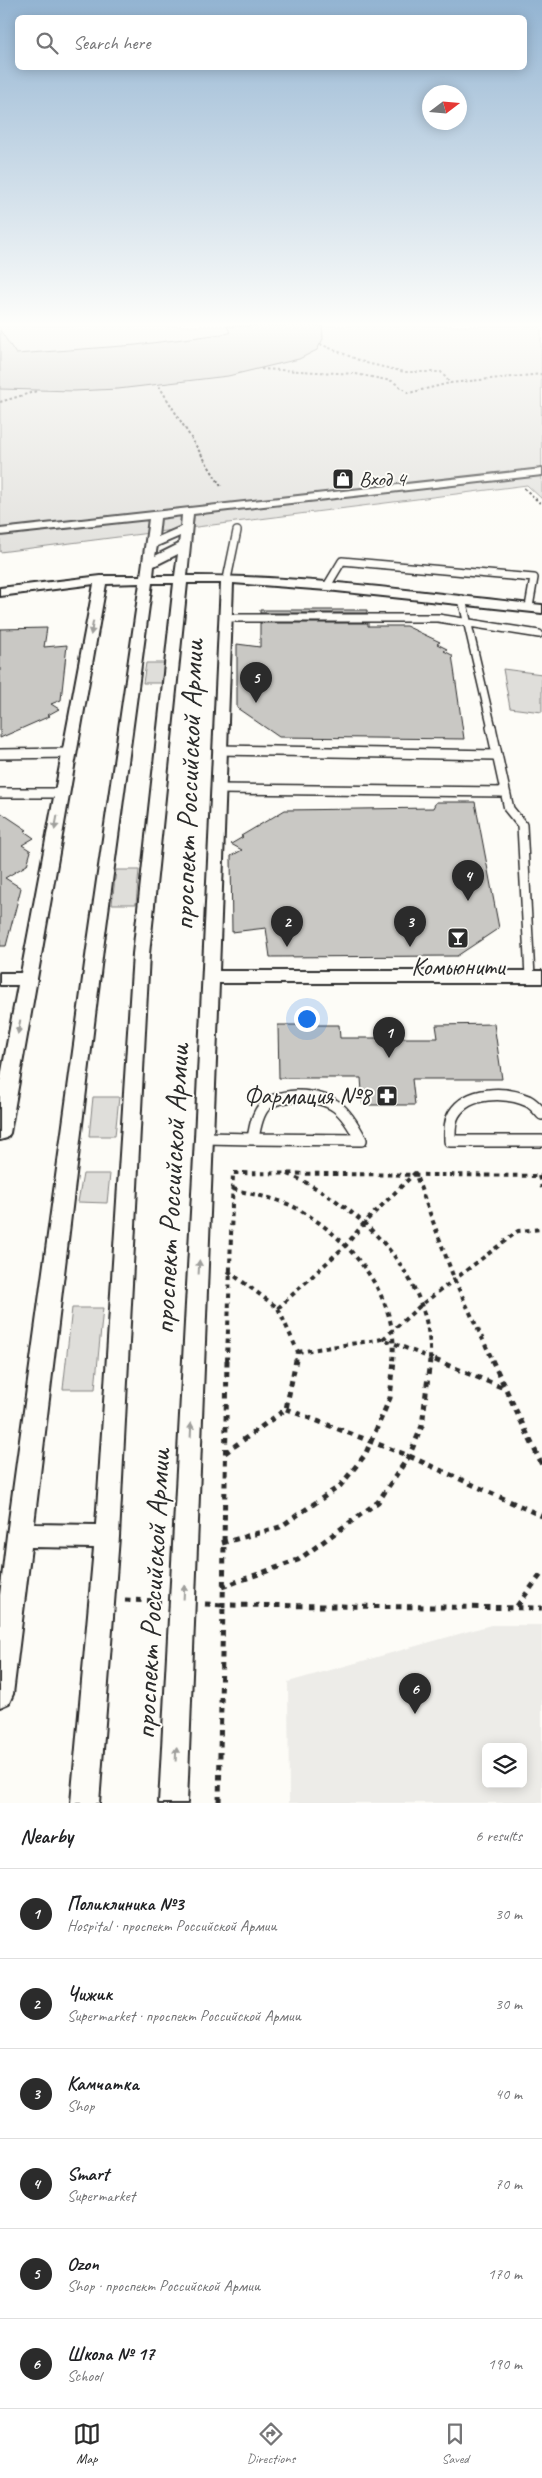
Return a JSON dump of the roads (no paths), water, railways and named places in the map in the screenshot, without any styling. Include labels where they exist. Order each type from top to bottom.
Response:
[{"type":"street","points":[[0,532],[155,533],[183,538],[542,472]]},
{"type":"street","points":[[155,533],[183,538]]},
{"type":"street","points":[[155,533],[183,538]]},
{"type":"street","name":"проспект Российской Армии","points":[[0,1694],[97,940],[147,571],[155,533]]},
{"type":"street","points":[[147,571],[183,538]]},
{"type":"street","name":"проспект Российской Армии","points":[[85,1803],[107,1537],[141,954],[183,538]]},
{"type":"street","points":[[0,592],[101,580],[147,571],[180,578],[227,579],[327,586],[542,609]]},
{"type":"street","name":"проспект Российской Армии","points":[[173,1803],[205,1138],[217,789],[227,579]]},
{"type":"street","points":[[0,1133],[101,580]]},
{"type":"street","points":[[212,977],[536,977]]},
{"type":"street","points":[[0,979],[27,979]]},
{"type":"street","name":"проспект Российской Армии","points":[[20,1535],[107,1537]]},
{"type":"lane","points":[[227,579],[237,531]]},
{"type":"lane","points":[[327,586],[342,561],[534,578],[529,607]]},
{"type":"lane","points":[[462,599],[509,809],[522,825],[536,977]]},
{"type":"lane","points":[[226,618],[438,618],[539,634]]},
{"type":"lane","points":[[219,750],[496,755]]},
{"type":"lane","points":[[0,754],[70,753]]},
{"type":"lane","points":[[217,789],[505,792]]},
{"type":"lane","points":[[0,793],[62,793]]},
{"type":"lane","points":[[542,1114],[530,1102],[508,1096],[487,1095],[470,1100],[454,1113],[450,1126],[450,1141],[542,1142]]},
{"type":"lane","points":[[205,1138],[253,1139],[362,1140],[350,1120],[334,1103],[318,1096],[270,1099],[262,1107],[256,1121],[253,1139]]},
{"type":"place","name":"Вход 4","points":[[343,479]]},
{"type":"place","name":"Ozon","points":[[256,703]]},
{"type":"place","name":"Smart","points":[[468,901]]},
{"type":"place","name":"Комьюнити","points":[[458,938]]},
{"type":"place","name":"Чижик","points":[[287,947]]},
{"type":"place","name":"Камчатка","points":[[410,947]]},
{"type":"place","name":"Поликлиника №3","points":[[389,1058]]},
{"type":"place","name":"Фармация №8","points":[[387,1096]]},
{"type":"place","name":"Школа № 17","points":[[415,1714]]}]
